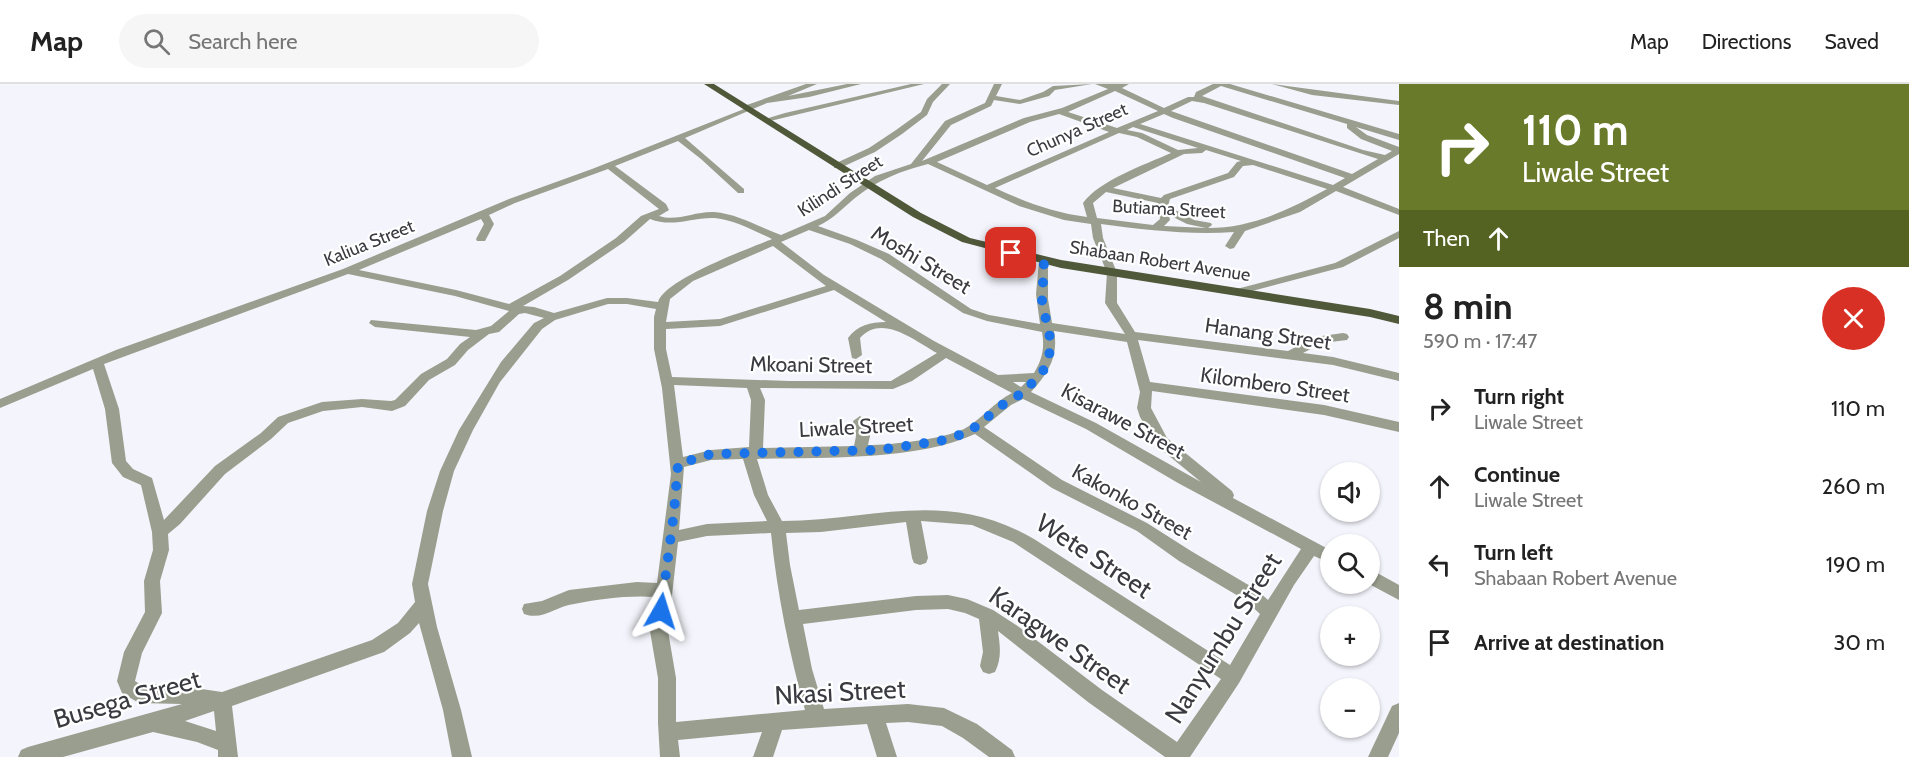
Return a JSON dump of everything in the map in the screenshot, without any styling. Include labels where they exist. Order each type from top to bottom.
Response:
[{"type":"main road","name":"Shabaan Robert Avenue","points":[[708,84],[917,215],[966,240],[1044,261],[1370,313],[1399,320]]},
{"type":"street","points":[[768,101],[813,84]]},
{"type":"street","points":[[768,101],[857,84]]},
{"type":"street","points":[[766,120],[818,107],[883,95],[920,84]]},
{"type":"street","points":[[837,166],[872,150],[899,132],[924,113],[930,101],[946,84]]},
{"type":"street","points":[[914,165],[948,123],[985,106],[998,84]]},
{"type":"street","points":[[991,97],[1020,102],[1046,94],[1053,88],[1088,84]]},
{"type":"street","points":[[1099,84],[1115,88],[1164,110],[1352,177]]},
{"type":"street","name":"Kilindi Street","points":[[661,306],[669,293],[689,279],[828,218],[867,184],[896,170],[934,160],[1018,123],[1058,111],[1125,84]]},
{"type":"street","points":[[1276,84],[1319,94],[1399,103]]},
{"type":"street","points":[[1205,101],[1197,96],[1221,85],[1399,137]]},
{"type":"street","name":"Chunya Street","points":[[987,188],[1110,131],[1132,124],[1184,100],[1205,101],[1387,159]]},
{"type":"street","name":"Kaliua Street","points":[[0,404],[97,363],[347,271],[512,201],[768,101]]},
{"type":"street","points":[[1058,111],[1110,131],[1139,135],[1178,153]]},
{"type":"street","points":[[1344,120],[1364,137],[1399,151]]},
{"type":"street","points":[[1132,124],[1335,187],[1399,212]]},
{"type":"street","points":[[1336,144],[1364,137]]},
{"type":"street","points":[[678,138],[699,153],[741,191]]},
{"type":"street","name":"Butiama Street","points":[[927,148],[934,160],[987,188],[1043,212],[1155,228],[1210,231],[1240,229],[1297,210],[1399,151]]},
{"type":"street","points":[[1218,151],[1194,149],[1178,153],[1103,189],[1088,201],[1098,238],[1112,273],[1111,303],[1128,326],[1131,337],[1144,386],[1144,408],[1162,442],[1242,508]]},
{"type":"street","points":[[1155,228],[1165,220],[1164,205],[1174,192],[1230,175],[1240,164],[1253,162]]},
{"type":"street","points":[[510,308],[570,274],[620,240],[644,218],[663,211],[663,206],[608,165]]},
{"type":"street","points":[[1103,189],[1164,205],[1191,222],[1240,229],[1230,246]]},
{"type":"street","points":[[481,239],[489,224],[483,214]]},
{"type":"street","name":"Kisarawe Street","points":[[651,216],[669,222],[698,216],[720,215],[779,241],[835,287],[900,326],[1023,393],[1091,426],[1320,552]]},
{"type":"street","name":"Moshi Street","points":[[810,227],[845,238],[896,262],[938,293],[974,314],[1047,328],[1131,337]]},
{"type":"street","points":[[1237,292],[1339,265],[1399,234]]},
{"type":"street","points":[[998,379],[1038,377],[1049,356],[1051,342],[1041,293],[1044,261]]},
{"type":"street","points":[[347,271],[456,293],[510,308],[541,312],[553,317]]},
{"type":"street","points":[[660,325],[684,326],[720,321],[809,292],[835,287]]},
{"type":"street","points":[[462,757],[452,710],[428,627],[420,584],[435,511],[447,471],[466,430],[505,365],[530,334],[553,317],[607,302],[627,301],[661,306],[660,349],[678,464],[659,632],[667,678],[670,757]]},
{"type":"street","points":[[160,532],[175,520],[220,470],[266,436],[283,420],[322,407],[362,403],[392,406],[398,404],[425,377],[451,362],[464,347],[499,326],[515,312],[525,309]]},
{"type":"street","points":[[375,323],[484,333]]},
{"type":"street","points":[[856,355],[854,338],[861,331],[872,326],[900,326]]},
{"type":"street","name":"Hanang Street","points":[[1131,337],[1290,355],[1352,365],[1399,378]]},
{"type":"street","points":[[1290,355],[1319,340],[1343,337]]},
{"type":"street","name":"Mkoani Street","points":[[667,384],[893,385],[946,352]]},
{"type":"street","points":[[97,363],[112,409],[119,463],[128,473],[147,482],[160,532],[161,550],[152,581],[154,613],[134,652],[126,681],[128,687],[139,694],[168,693],[221,701],[370,650],[399,633],[424,604]]},
{"type":"street","name":"Liwale Street","points":[[678,464],[711,454],[879,450],[940,441],[959,436],[974,428],[1006,402],[1023,393],[1038,377]]},
{"type":"street","points":[[752,384],[758,400],[752,452],[761,495],[778,528],[782,565],[803,669],[817,718]]},
{"type":"street","name":"Kilombero Street","points":[[1144,386],[1324,410],[1397,425]]},
{"type":"street","points":[[860,421],[863,436],[860,451]]},
{"type":"street","name":"Kakonko Street","points":[[974,428],[1057,484],[1142,527],[1185,556],[1251,595],[1270,613]]},
{"type":"street","points":[[1143,455],[1161,452],[1162,442]]},
{"type":"street","points":[[912,517],[920,558]]},
{"type":"street","name":"Wete Street","points":[[671,538],[706,529],[778,528],[912,517],[957,517],[1008,531],[1028,542],[1233,677]]},
{"type":"street","name":"Nanyumbu Street","points":[[1179,756],[1233,677],[1311,547]]},
{"type":"street","points":[[1380,582],[1399,592]]},
{"type":"street","points":[[530,609],[543,608],[569,597],[637,589],[663,591]]},
{"type":"street","name":"Karagwe Street","points":[[793,618],[916,603],[948,602],[967,606],[987,615],[1179,756]]},
{"type":"street","points":[[987,615],[992,643],[989,666]]},
{"type":"street","name":"Busega Street","points":[[28,757],[152,723],[221,701],[227,750]]},
{"type":"street","points":[[1378,757],[1399,712]]},
{"type":"street","name":"Nkasi Street","points":[[668,732],[817,718],[908,713],[944,717],[970,731],[1005,757]]},
{"type":"street","points":[[874,715],[887,757]]},
{"type":"street","points":[[764,757],[776,722]]},
{"type":"street","points":[[152,723],[197,733],[227,750]]},
{"type":"route","points":[[661,611],[678,464],[711,454],[879,450],[940,441],[969,432],[1006,402],[1023,393],[1043,371],[1051,342],[1041,293],[1044,261],[1011,253]]}]
